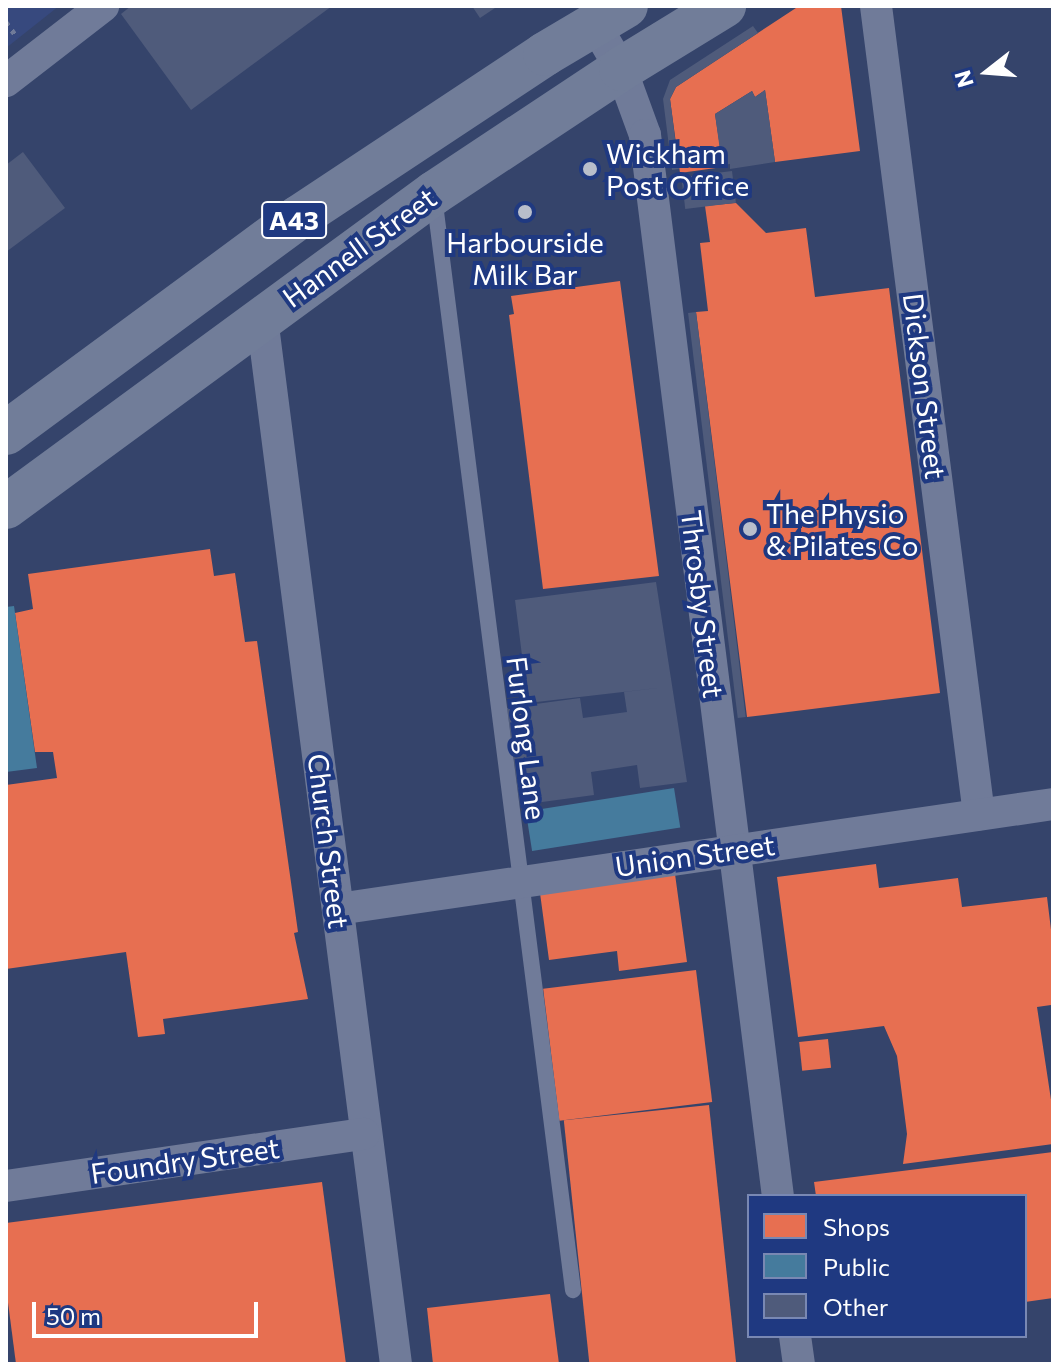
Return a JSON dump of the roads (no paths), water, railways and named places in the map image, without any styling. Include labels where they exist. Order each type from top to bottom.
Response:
[{"type":"highway","name":"Hannell Street","points":[[6,507],[434,193],[621,69],[724,6]]},
{"type":"highway","name":"Hannell Street","points":[[6,433],[299,217],[610,15]]},
{"type":"street","points":[[6,81],[103,6]]},
{"type":"street","name":"Dickson Street","points":[[876,6],[979,814]]},
{"type":"street","name":"Throsby Street","points":[[610,15],[621,69],[645,135],[778,1194]]},
{"type":"street","name":"Church Street","points":[[262,318],[364,1134],[396,1364]]},
{"type":"street","name":"Union Street","points":[[338,909],[1053,804]]},
{"type":"street","name":"Foundry Street","points":[[6,1186],[364,1134]]},
{"type":"street","points":[[795,1338],[799,1364]]},
{"type":"lane","name":"Furlong Lane","points":[[434,193],[573,1290]]},
{"type":"water","points":[[6,6],[59,6],[6,48]]},
{"type":"place","name":"Wickham Post Office","points":[[590,169]]},
{"type":"place","name":"Harbourside Milk Bar","points":[[525,212]]},
{"type":"place","name":"The Physio & Pilates Co","points":[[750,529]]}]
